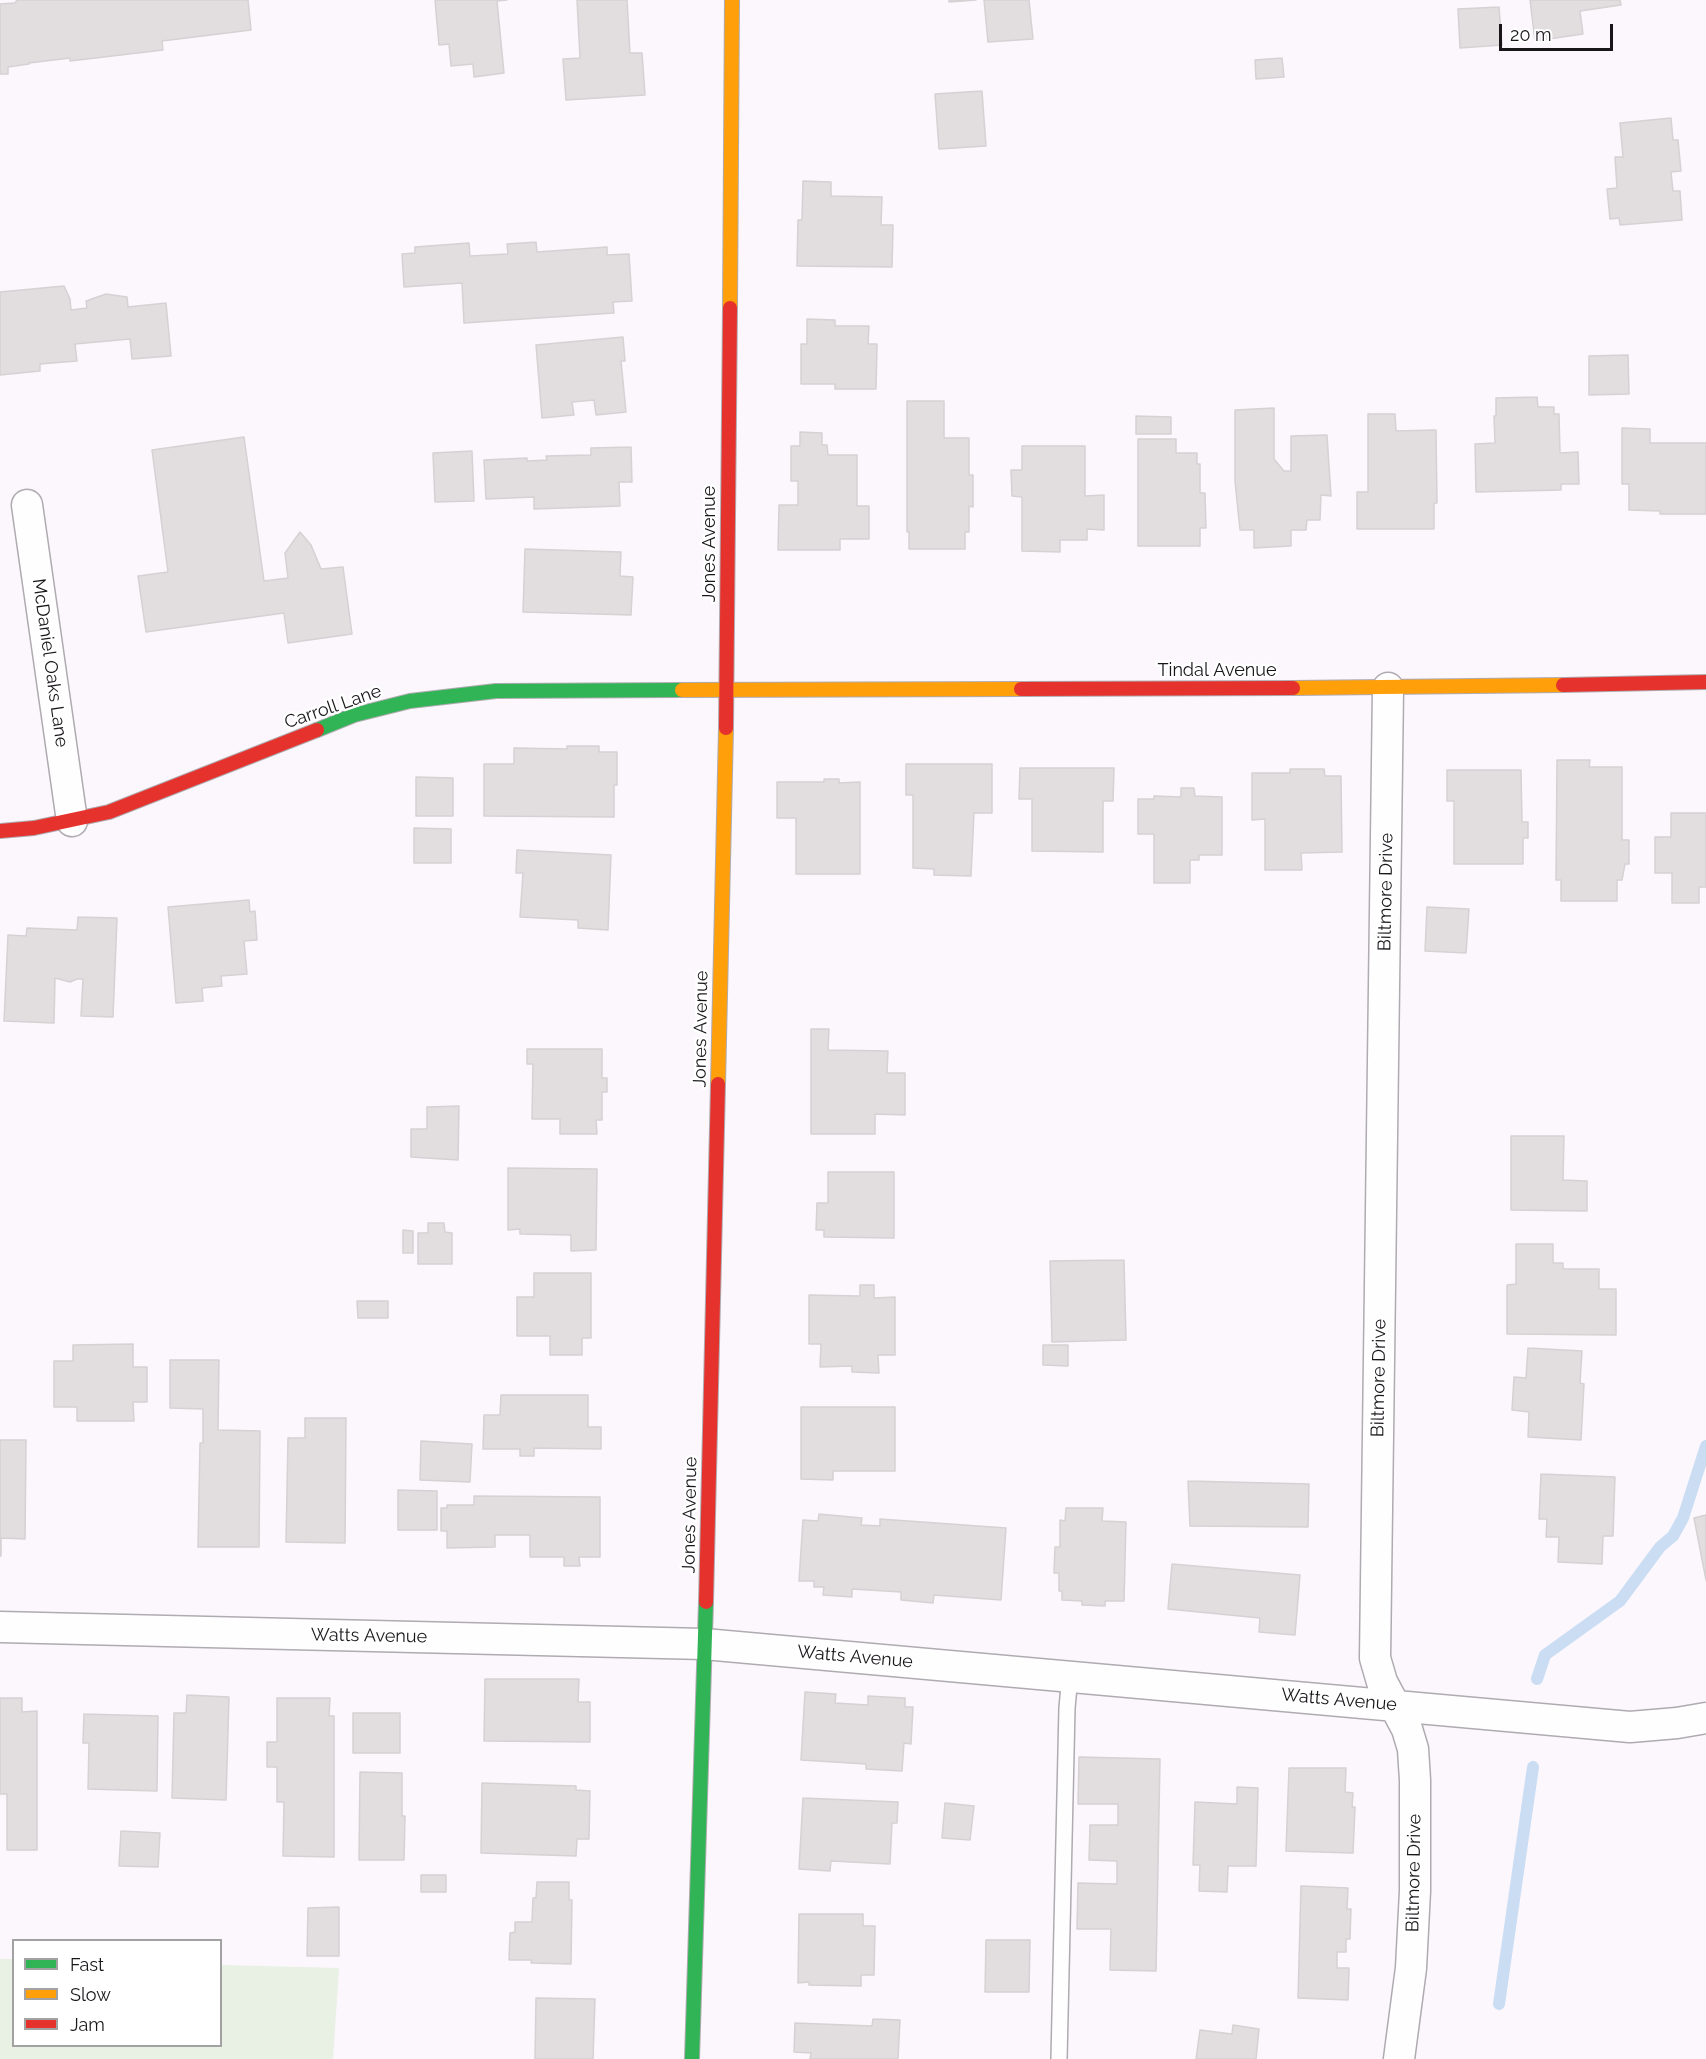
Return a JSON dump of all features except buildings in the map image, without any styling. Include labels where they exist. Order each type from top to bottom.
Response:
[{"type":"street","name":"Jones Avenue","points":[[692,2059],[727,691],[732,0]]},
{"type":"street","name":"McDaniel Oaks Lane","points":[[27,505],[72,821]]},
{"type":"street","name":"Tindal Avenue","points":[[727,691],[1388,688],[1706,681]]},
{"type":"street","name":"Biltmore Drive","points":[[1388,688],[1375,1658],[1382,1682],[1407,1730],[1413,1749],[1415,1780],[1411,1968],[1399,2059]]},
{"type":"street","name":"Carroll Lane","points":[[0,831],[72,821],[109,812],[354,715],[410,701],[496,691],[727,691]]},
{"type":"street","name":"Watts Avenue","points":[[0,1627],[704,1644],[1394,1704],[1630,1727],[1706,1718]]},
{"type":"lane","points":[[1059,2059],[1067,1708],[1070,1676]]},
{"type":"shaded area","points":[[0,1959],[12,1959],[12,2047],[222,2047],[222,1965],[339,1968],[333,2059],[0,2059]]},
{"type":"waterway","points":[[1537,1679],[1545,1655],[1620,1601],[1660,1547],[1673,1536],[1683,1518],[1706,1446]]},
{"type":"waterway","points":[[1499,2004],[1533,1767]]},
{"type":"traffic: fast","points":[[317,730],[354,715],[410,701],[496,691],[682,690]]},
{"type":"traffic: fast","points":[[692,2059],[706,1602]]},
{"type":"traffic: slow","points":[[730,308],[732,0]]},
{"type":"traffic: slow","points":[[1293,688],[1563,685]]},
{"type":"traffic: slow","points":[[682,690],[1021,689]]},
{"type":"traffic: slow","points":[[718,1084],[726,728]]},
{"type":"traffic: jam","points":[[726,728],[730,308]]},
{"type":"traffic: jam","points":[[1563,685],[1706,682]]},
{"type":"traffic: jam","points":[[1021,689],[1293,688]]},
{"type":"traffic: jam","points":[[0,831],[34,828],[109,812],[317,730]]},
{"type":"traffic: jam","points":[[706,1602],[718,1084]]}]
